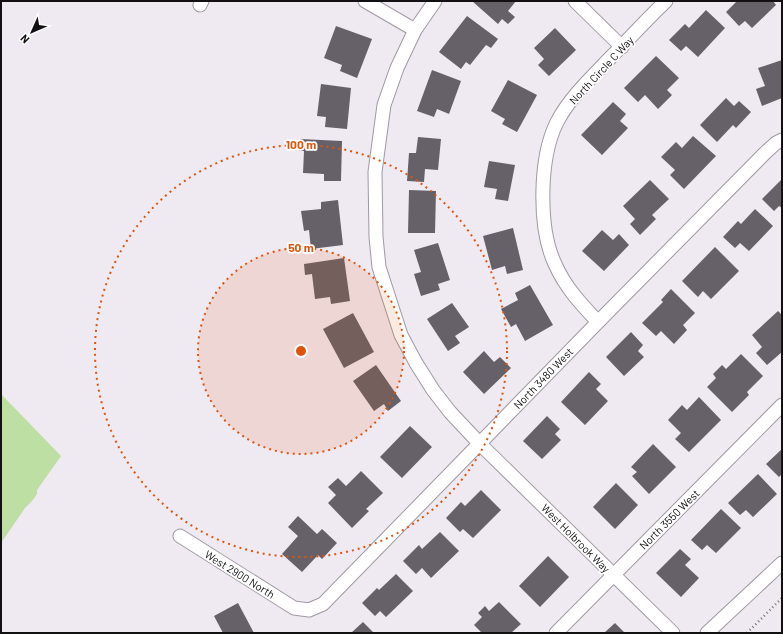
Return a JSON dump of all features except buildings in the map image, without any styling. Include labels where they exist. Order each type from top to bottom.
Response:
[{"type":"street","points":[[365,1],[415,30]]},
{"type":"street","name":"West Holbrook Way","points":[[435,1],[415,30],[396,68],[384,105],[375,172],[376,237],[379,267],[401,335],[433,390],[450,412],[480,444],[673,633]]},
{"type":"street","points":[[575,1],[622,46]]},
{"type":"street","name":"North Circle C Way","points":[[598,322],[575,298],[555,264],[547,242],[544,214],[543,173],[548,144],[557,122],[569,103],[584,85],[666,1]]},
{"type":"street","name":"North 3480 West","points":[[302,610],[309,610],[323,604],[765,153],[776,143],[782,140]]},
{"type":"street","name":"North 3550 West","points":[[556,633],[782,405]]},
{"type":"street","name":"West 2900 North","points":[[180,536],[288,604],[302,610]]},
{"type":"street","points":[[707,633],[782,563]]},
{"type":"path","points":[[747,633],[782,598]]},
{"type":"green space","points":[[1,394],[61,456],[37,490],[37,494],[25,508],[1,543]]}]
